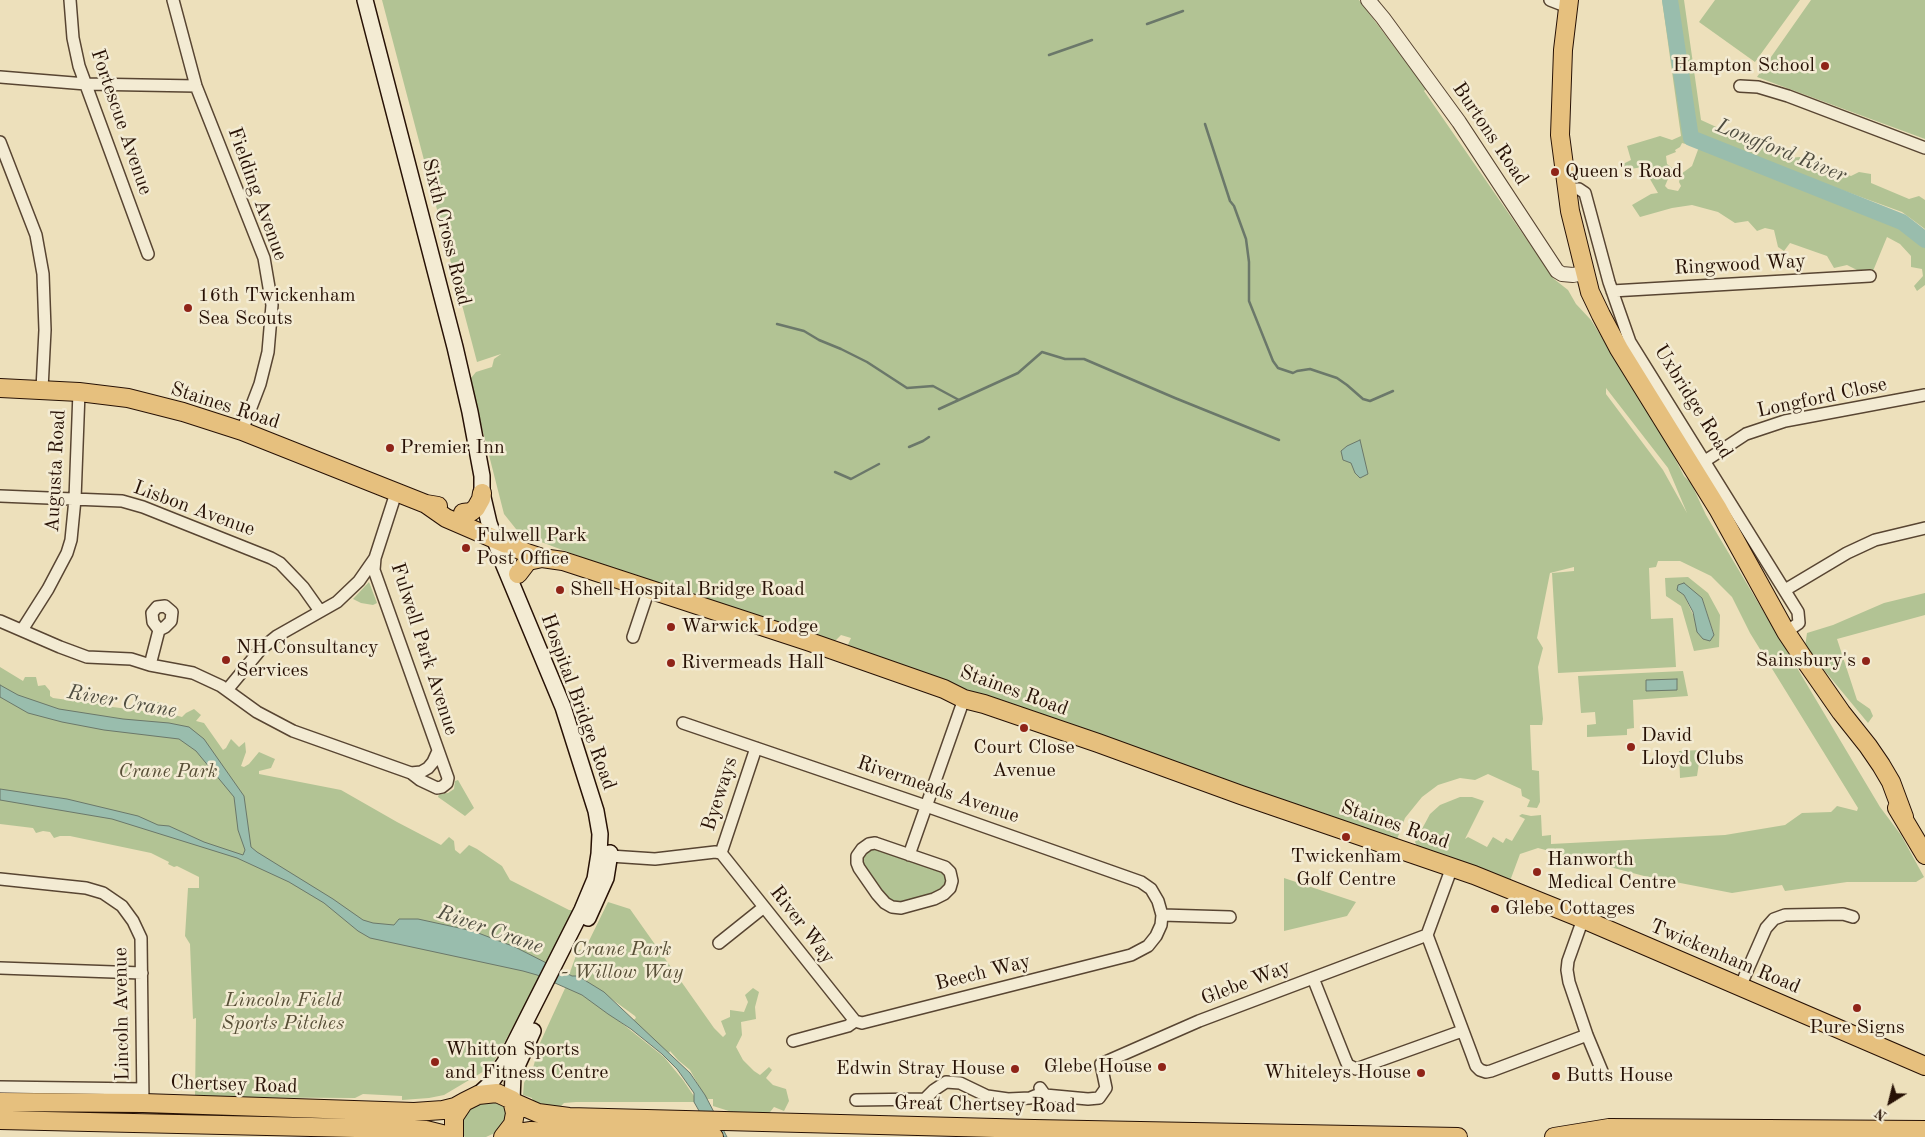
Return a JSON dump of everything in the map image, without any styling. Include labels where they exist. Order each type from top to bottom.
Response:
[{"type":"main road","name":"Sixth Cross Road","points":[[365,0],[455,347],[470,412],[482,484],[497,533]]},
{"type":"main road","name":"Uxbridge Road","points":[[1560,2],[1563,50],[1560,135],[1566,189],[1584,273],[1601,315],[1619,349],[1718,509],[1786,632],[1841,712],[1856,748],[1877,781],[1904,817],[1925,855]]},
{"type":"main road","name":"Staines Road","points":[[0,388],[42,389],[128,398],[183,412],[242,431],[396,493],[426,504],[449,508],[463,513],[497,533],[551,559],[649,589],[935,686],[964,699],[1019,716],[1452,867]]},
{"type":"main road","points":[[463,513],[471,512],[482,499],[482,484]]},
{"type":"main road","name":"Staines Road","points":[[426,504],[446,518],[497,533]]},
{"type":"main road","name":"Hospital Bridge Road","points":[[497,533],[518,574],[542,643],[596,811],[605,855],[595,880],[586,912],[546,994],[513,1075],[513,1101]]},
{"type":"main road","name":"Hospital Bridge Road","points":[[497,533],[542,643]]},
{"type":"main road","points":[[518,574],[528,561],[551,559]]},
{"type":"main road","name":"Twickenham Road","points":[[1452,867],[1583,919],[1925,1066]]},
{"type":"main road","name":"Hospital Bridge Road","points":[[471,1099],[490,1084],[501,1069],[546,994]]},
{"type":"main road","name":"Chertsey Road","points":[[0,1102],[142,1096],[437,1112],[455,1107],[471,1099],[497,1093],[513,1101]]},
{"type":"main road","points":[[454,1137],[454,1117],[471,1099]]},
{"type":"main road","points":[[504,1136],[513,1124],[515,1113],[513,1101]]},
{"type":"main road","name":"Great Chertsey Road","points":[[513,1101],[532,1111],[547,1115],[1034,1129],[1458,1137]]},
{"type":"main road","name":"Chertsey Road","points":[[0,1120],[400,1129],[426,1130],[454,1137]]},
{"type":"main road","points":[[1554,1137],[1609,1128],[1925,1130]]},
{"type":"main road","points":[[504,1136],[530,1131],[714,1137]]},
{"type":"street","name":"Fortescue Avenue","points":[[70,0],[73,38],[79,66],[148,254]]},
{"type":"street","name":"Fielding Avenue","points":[[173,0],[196,86],[264,258],[272,305],[268,352],[260,384],[242,431]]},
{"type":"street","name":"Burtons Road","points":[[1368,0],[1459,122],[1557,271],[1562,274],[1573,275],[1584,273]]},
{"type":"street","points":[[0,77],[86,84],[196,86]]},
{"type":"street","points":[[1740,86],[1758,87],[1788,96],[1925,148]]},
{"type":"street","points":[[0,142],[36,235],[43,274],[45,330],[42,389]]},
{"type":"street","name":"Uxbridge Road","points":[[1566,189],[1579,189],[1585,193],[1612,291],[1630,342],[1798,612],[1800,619],[1797,626],[1786,632]]},
{"type":"street","name":"Ringwood Way","points":[[1612,291],[1870,276]]},
{"type":"street","name":"Augusta Road","points":[[22,630],[48,589],[71,540],[75,499],[79,392]]},
{"type":"street","name":"Longford Close","points":[[1705,461],[1746,434],[1785,421],[1925,395]]},
{"type":"street","points":[[227,690],[267,644],[293,625],[336,602],[359,581],[375,558],[396,493]]},
{"type":"street","name":"Lisbon Avenue","points":[[0,496],[122,501],[143,507],[280,563],[291,573],[320,611]]},
{"type":"street","points":[[1785,590],[1848,553],[1875,540],[1925,528]]},
{"type":"street","name":"Fulwell Park Avenue","points":[[0,621],[88,657],[131,659],[150,665],[193,673],[227,690],[256,712],[293,731],[411,773],[436,788],[442,787],[448,778],[374,570],[375,558]]},
{"type":"street","points":[[633,637],[649,589]]},
{"type":"street","points":[[150,665],[158,630]]},
{"type":"street","points":[[909,855],[964,699]]},
{"type":"street","name":"Rivermeads Avenue","points":[[683,723],[1140,882],[1151,889],[1158,901],[1162,914]]},
{"type":"street","name":"Byeways","points":[[721,853],[756,748]]},
{"type":"street","name":"Fulwell Park Avenue","points":[[411,773],[421,772],[428,768],[438,751]]},
{"type":"street","points":[[875,843],[909,855],[945,867],[950,872],[952,880],[950,888],[944,894],[934,899],[901,908],[892,907],[877,894],[859,868],[858,856],[862,849],[869,844],[875,843]]},
{"type":"street","points":[[605,855],[655,859],[715,852],[721,853]]},
{"type":"street","name":"River Way","points":[[721,853],[854,1021]]},
{"type":"street","points":[[1452,867],[1427,935],[1476,1066],[1486,1072],[1587,1035]]},
{"type":"street","name":"Lincoln Avenue","points":[[0,879],[86,888],[103,893],[122,906],[133,921],[141,938],[142,1096]]},
{"type":"street","points":[[720,943],[764,907]]},
{"type":"street","points":[[1162,914],[1230,917]]},
{"type":"street","name":"Beech Way","points":[[792,1041],[848,1026],[854,1021],[862,1023],[1130,955],[1148,946],[1156,936],[1161,925],[1162,914]]},
{"type":"street","points":[[1740,987],[1766,928],[1774,919],[1785,915],[1843,914],[1853,917]]},
{"type":"street","points":[[1583,919],[1568,961],[1567,970],[1569,982],[1587,1035],[1604,1076]]},
{"type":"street","name":"Glebe Way","points":[[856,1100],[925,1099],[946,1082],[960,1083],[988,1096],[1030,1098],[1041,1091],[1045,1095],[1088,1100],[1099,1098],[1106,1088],[1101,1064],[1200,1021],[1427,935]]},
{"type":"street","points":[[0,968],[142,973]]},
{"type":"street","points":[[1313,978],[1346,1061],[1348,1065],[1356,1069],[1462,1031]]},
{"type":"street","name":"Chertsey Road","points":[[0,1086],[142,1096]]},
{"type":"green space","points":[[382,0],[1359,0],[1426,89],[1424,91],[1554,279],[1568,290],[1576,304],[1591,320],[1667,443],[1684,476],[1691,483],[1706,515],[1880,807],[1901,835],[1924,877],[1916,882],[1847,882],[1785,891],[1782,885],[1732,893],[1644,876],[1538,848],[1520,854],[1510,881],[1417,846],[1415,842],[1430,814],[1440,805],[1460,797],[1472,797],[1484,801],[1465,839],[1468,837],[1487,847],[1493,837],[1503,843],[1506,838],[1512,841],[1525,819],[1519,816],[1522,814],[1531,816],[1541,815],[1542,836],[1551,835],[1551,844],[1725,835],[1785,825],[1802,813],[1831,812],[1837,806],[1857,811],[1858,808],[1750,633],[1732,597],[1711,576],[1680,561],[1658,561],[1656,567],[1649,568],[1651,619],[1673,618],[1676,667],[1558,673],[1552,573],[1574,571],[1574,567],[1550,573],[1537,638],[1543,648],[1538,667],[1543,719],[1542,725],[1530,725],[1532,770],[1539,771],[1540,802],[1537,808],[1527,807],[1530,800],[1522,796],[1521,789],[1488,774],[1475,780],[1460,778],[1438,785],[1422,797],[1405,818],[1396,842],[846,649],[851,638],[841,635],[834,642],[696,600],[689,591],[674,592],[520,534],[504,514],[471,378],[476,372],[492,367],[494,359],[501,354],[477,362]],"holes":[[[1606,388],[1668,468],[1687,513],[1663,470],[1606,394]]]},
{"type":"green space","points":[[1662,0],[1684,0],[1701,120],[1736,136],[1740,132],[1748,133],[1749,142],[1758,147],[1765,141],[1777,146],[1775,152],[1789,158],[1800,157],[1802,163],[1821,166],[1851,176],[1859,172],[1871,174],[1871,183],[1909,199],[1919,196],[1925,200],[1925,229],[1902,212],[1694,136],[1690,123],[1685,124],[1690,141],[1689,145],[1682,143],[1675,150],[1676,152],[1666,156],[1667,164],[1675,170],[1674,176],[1668,179],[1665,186],[1668,189],[1678,191],[1681,186],[1679,182],[1681,174],[1692,166],[1699,147],[1731,161],[1898,223],[1925,245],[1925,285],[1917,291],[1914,286],[1923,276],[1922,269],[1911,267],[1911,256],[1900,244],[1887,237],[1873,271],[1863,273],[1847,265],[1834,268],[1827,256],[1790,243],[1784,251],[1778,247],[1774,230],[1765,228],[1757,231],[1748,221],[1735,223],[1718,212],[1692,205],[1672,208],[1640,217],[1632,205],[1651,194],[1658,193],[1643,167],[1624,170],[1623,164],[1631,160],[1627,146],[1660,136],[1672,140],[1681,136]]},
{"type":"green space","points":[[1715,0],[1800,0],[1755,62],[1699,22]]},
{"type":"green space","name":"Hampton School","points":[[1811,0],[1925,0],[1925,139],[1757,77]]},
{"type":"green space","points":[[1688,577],[1708,593],[1720,615],[1719,647],[1694,651],[1681,606],[1666,596],[1665,578]],"holes":[[[1684,595],[1702,598],[1714,634],[1695,619]]]},
{"type":"green space","points":[[369,582],[377,603],[373,605],[361,603],[353,599]]},
{"type":"green space","points":[[1925,593],[1925,615],[1837,639],[1857,700],[1870,709],[1873,716],[1868,723],[1805,647],[1807,633],[1833,625],[1884,603]]},
{"type":"green space","points":[[0,667],[23,681],[25,677],[36,677],[38,686],[45,685],[50,691],[50,696],[53,698],[97,704],[102,698],[105,698],[105,706],[151,712],[151,705],[158,702],[164,706],[164,712],[182,717],[194,709],[201,715],[196,721],[204,723],[223,750],[231,739],[239,747],[245,742],[246,752],[241,766],[244,767],[249,764],[259,752],[275,759],[271,768],[259,771],[259,774],[341,790],[441,845],[449,837],[454,841],[455,850],[460,854],[469,845],[502,866],[510,880],[569,910],[575,910],[517,1024],[515,1023],[491,1067],[444,1095],[429,1098],[402,1100],[402,1096],[363,1094],[355,1098],[195,1097],[196,1018],[193,1019],[190,944],[185,936],[188,888],[199,888],[199,877],[177,866],[174,867],[168,864],[169,862],[151,853],[70,836],[54,838],[50,832],[36,833],[33,828],[0,824]]},
{"type":"green space","points":[[1683,671],[1688,696],[1633,700],[1634,728],[1627,729],[1627,735],[1587,737],[1587,725],[1596,724],[1595,712],[1581,713],[1578,676]]},
{"type":"green space","points":[[1701,750],[1697,776],[1680,778],[1679,751]]},
{"type":"green space","points":[[458,780],[474,808],[465,816],[438,797],[439,794],[448,793],[454,789],[455,781]]},
{"type":"green space","points":[[869,844],[945,867],[950,888],[892,907],[857,856]]},
{"type":"green space","points":[[1284,878],[1356,902],[1347,916],[1284,931]]},
{"type":"green space","name":"Crane Park - Willow Way","points":[[608,902],[630,909],[714,1028],[723,1037],[726,1034],[721,1021],[730,1017],[730,1010],[744,1012],[748,1002],[745,995],[753,988],[759,992],[755,1007],[756,1019],[741,1022],[742,1035],[736,1047],[743,1060],[760,1075],[769,1067],[772,1070],[766,1078],[773,1085],[786,1089],[789,1101],[784,1111],[774,1107],[767,1116],[732,1112],[713,1106],[713,1099],[706,1099],[690,1070],[670,1051],[669,1053],[630,1023],[636,1018],[635,1016],[595,987],[569,975],[578,950],[585,949]]},
{"type":"green space","points":[[567,984],[619,1021],[664,1057],[698,1102],[576,1102],[564,1103],[561,1106],[549,1106],[540,1103],[535,1107],[532,1098],[523,1095],[524,1083],[531,1068],[533,1068],[540,1043]]},
{"type":"green space","points":[[493,1102],[507,1107],[510,1114],[499,1131],[486,1137],[465,1137],[460,1133],[460,1119],[466,1112],[479,1104]]},
{"type":"shaded area","points":[[1360,440],[1368,474],[1360,478],[1355,473],[1351,463],[1343,460],[1341,451]]},
{"type":"shaded area","points":[[1684,583],[1702,598],[1714,635],[1710,641],[1703,639],[1697,632],[1693,612],[1684,595],[1677,590],[1678,585]]},
{"type":"shaded area","points":[[1677,679],[1677,690],[1646,691],[1646,680]]},
{"type":"shaded area","points":[[0,685],[18,695],[59,709],[189,727],[204,739],[244,796],[251,847],[257,852],[363,920],[394,925],[399,919],[418,919],[473,931],[515,947],[572,976],[578,976],[604,992],[690,1073],[705,1095],[727,1137],[714,1137],[694,1102],[694,1093],[677,1069],[662,1054],[631,1029],[582,995],[537,975],[523,971],[370,938],[358,931],[324,903],[289,882],[237,858],[112,819],[0,800],[0,789],[67,799],[138,816],[243,855],[245,850],[238,830],[234,797],[196,751],[179,739],[104,730],[28,713],[0,697]]},
{"type":"waterway","name":"Longford River","points":[[1670,0],[1691,138],[1902,222],[1925,240]]},
{"type":"waterway","points":[[1147,24],[1183,11]]},
{"type":"waterway","points":[[1049,55],[1092,40]]},
{"type":"waterway","points":[[1205,124],[1230,201],[1234,206],[1246,239],[1249,262],[1249,301],[1273,361],[1278,368],[1293,373],[1310,369],[1337,378],[1363,399],[1370,401],[1393,391]]},
{"type":"waterway","points":[[777,324],[804,331],[819,340],[841,349],[867,362],[907,388],[933,386],[959,400]]},
{"type":"waterway","points":[[939,409],[1018,373],[1042,352],[1065,359],[1084,359],[1279,440]]},
{"type":"waterway","points":[[909,447],[929,437]]},
{"type":"waterway","points":[[835,472],[851,479],[879,464]]},
{"type":"place","name":"Hampton School","points":[[1825,66]]},
{"type":"place","name":"Queen's Road","points":[[1555,172]]},
{"type":"place","name":"16th Twickenham Sea Scouts","points":[[188,308]]},
{"type":"place","name":"Premier Inn","points":[[390,448]]},
{"type":"place","name":"Fulwell Park Post Office","points":[[466,548]]},
{"type":"place","name":"Shell Hospital Bridge Road","points":[[560,590]]},
{"type":"place","name":"Warwick Lodge","points":[[671,627]]},
{"type":"place","name":"NH Consultancy Services","points":[[226,660]]},
{"type":"place","name":"Sainsbury's","points":[[1866,661]]},
{"type":"place","name":"Rivermeads Hall","points":[[671,663]]},
{"type":"place","name":"Court Close Avenue","points":[[1024,728]]},
{"type":"place","name":"David Lloyd Clubs","points":[[1631,747]]},
{"type":"place","name":"Twickenham Golf Centre","points":[[1346,837]]},
{"type":"place","name":"Hanworth Medical Centre","points":[[1537,872]]},
{"type":"place","name":"Glebe Cottages","points":[[1495,909]]},
{"type":"place","name":"Pure Signs","points":[[1857,1008]]},
{"type":"place","name":"Whitton Sports and Fitness Centre","points":[[435,1062]]},
{"type":"place","name":"Glebe House","points":[[1162,1067]]},
{"type":"place","name":"Edwin Stray House","points":[[1015,1069]]},
{"type":"place","name":"Whiteleys House","points":[[1421,1073]]},
{"type":"place","name":"Butts House","points":[[1556,1076]]},
{"type":"water label","name":"River Crane","points":[[122,702]]},
{"type":"water label","name":"River Crane","points":[[490,930]]},
{"type":"park label","name":"Crane Park","points":[[168,772]]},
{"type":"park label","name":"Lincoln Field Sports Pitches","points":[[283,1012]]}]
